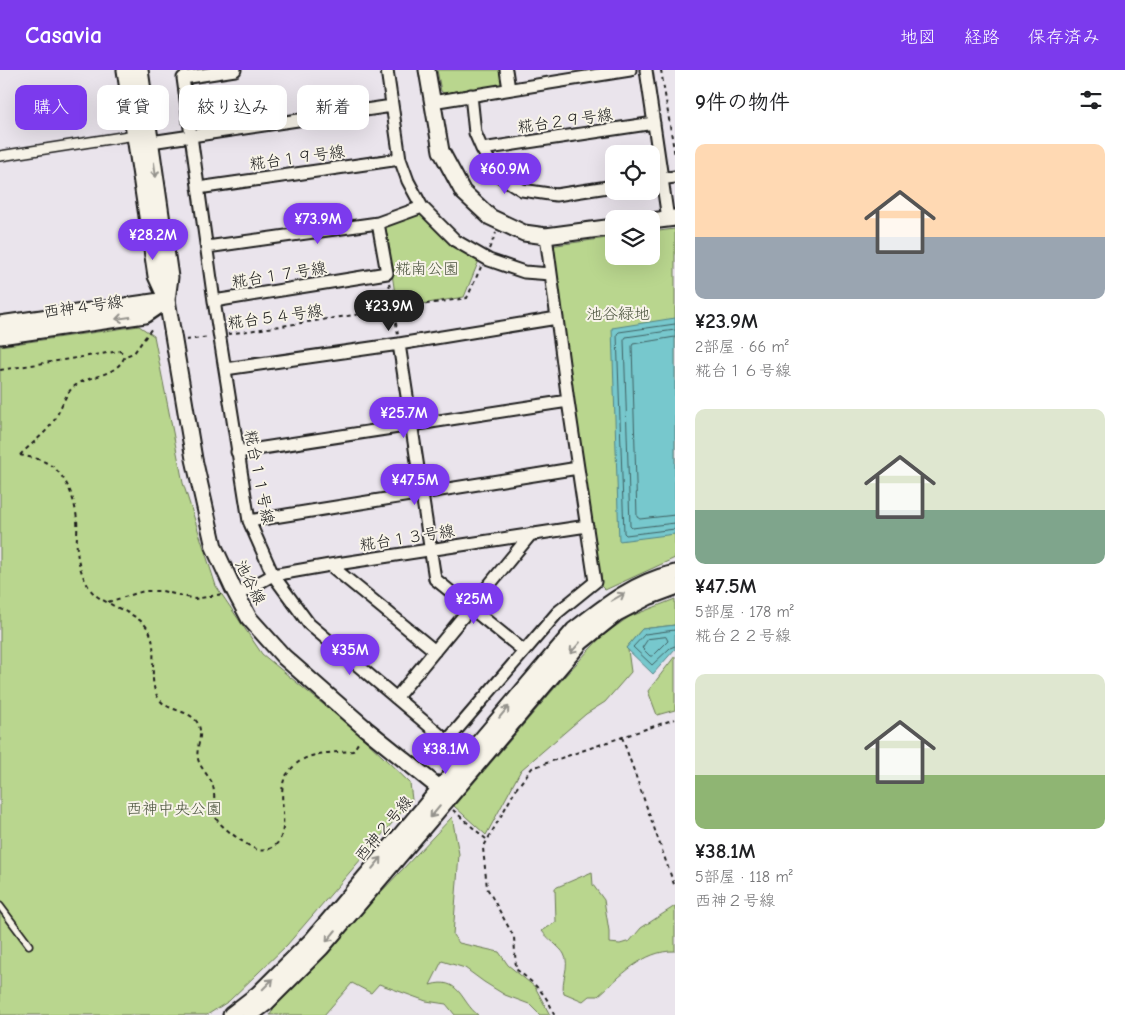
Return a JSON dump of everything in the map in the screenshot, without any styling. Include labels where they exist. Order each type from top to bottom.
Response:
[{"type":"street","points":[[125,70],[156,276],[167,300]]},
{"type":"street","points":[[140,70],[170,277],[167,300]]},
{"type":"street","name":"糀台１１号線","points":[[235,70],[182,74],[214,301],[249,521],[273,576],[309,624],[447,741],[558,612],[595,582],[546,236]]},
{"type":"street","points":[[387,70],[400,159],[408,181],[422,207],[456,241],[485,258],[524,272],[551,274]]},
{"type":"street","points":[[427,70],[441,151],[463,192],[490,217],[524,233],[546,236],[605,228]]},
{"type":"street","points":[[506,70],[509,88]]},
{"type":"street","points":[[432,102],[509,88],[630,70]]},
{"type":"street","points":[[646,70],[654,123],[655,145]]},
{"type":"street","points":[[471,95],[475,133],[482,149],[498,175],[522,190],[556,195],[605,187]]},
{"type":"street","points":[[151,142],[392,106]]},
{"type":"street","name":"糀台２９号線","points":[[482,149],[654,123]]},
{"type":"street","points":[[0,156],[134,135]]},
{"type":"street","name":"糀台１９号線","points":[[198,188],[400,159]]},
{"type":"street","points":[[660,179],[675,177]]},
{"type":"street","points":[[660,187],[671,218]]},
{"type":"street","points":[[207,247],[378,223],[422,207]]},
{"type":"street","points":[[378,223],[387,273]]},
{"type":"street","name":"糀台１７号線","points":[[214,301],[387,273]]},
{"type":"street","name":"西神４号線","points":[[0,324],[167,300]]},
{"type":"street","name":"西神４号線","points":[[0,336],[144,315],[167,300]]},
{"type":"street","name":"池谷線","points":[[167,300],[194,459],[214,547],[234,592],[249,618],[284,657],[446,797]]},
{"type":"street","points":[[225,369],[399,344],[557,318]]},
{"type":"street","points":[[399,344],[435,579],[524,651]]},
{"type":"street","points":[[237,452],[568,401]]},
{"type":"street","points":[[249,521],[578,468]]},
{"type":"street","name":"糀台１３号線","points":[[234,592],[273,576],[330,565],[587,526]]},
{"type":"street","points":[[396,698],[531,534]]},
{"type":"street","points":[[330,565],[435,651]]},
{"type":"street","name":"西神２号線","points":[[446,797],[574,630],[610,602],[644,582],[675,573]]},
{"type":"street","name":"西神２号線","points":[[239,1014],[266,1003],[321,948],[446,797],[581,642],[617,613],[648,597],[675,587]]},
{"type":"lane","points":[[0,906],[29,945]]},
{"type":"path","points":[[661,70],[675,156]]},
{"type":"path","points":[[485,258],[501,222]]},
{"type":"path","name":"糀台５４号線","points":[[174,342],[467,298],[485,258]]},
{"type":"path","points":[[387,273],[399,344]]},
{"type":"path","points":[[152,328],[134,352],[125,356],[122,362],[108,373],[76,386],[64,400],[53,423],[20,455],[46,462],[58,472],[66,483],[77,518],[77,551],[80,570],[91,591],[108,603],[130,613],[145,624],[153,642],[154,684],[158,698],[168,708],[197,721],[199,726],[201,732],[197,758],[212,783],[216,819],[226,830],[258,850],[266,850],[275,846],[282,837],[284,779],[293,766],[308,757],[353,751],[366,729]]},
{"type":"path","points":[[0,370],[120,351],[125,356]]},
{"type":"path","points":[[108,602],[144,591],[162,591],[194,598],[234,592]]},
{"type":"path","points":[[554,1015],[552,1007],[541,990],[516,969],[514,937],[487,888],[483,848],[516,789],[532,768],[675,719]]},
{"type":"path","points":[[622,737],[675,887]]},
{"type":"path","points":[[446,797],[487,840]]},
{"type":"green space","points":[[437,70],[500,70],[503,85],[446,95],[441,91]]},
{"type":"green space","name":"糀南公園","points":[[420,211],[480,258],[464,297],[397,308],[385,225]]},
{"type":"green space","name":"池谷緑地","points":[[675,229],[675,558],[605,590],[601,586],[550,246],[605,238],[605,265],[660,265],[660,231]]},
{"type":"green space","name":"西神中央公園","points":[[139,326],[154,336],[183,483],[216,586],[262,654],[358,733],[410,783],[412,800],[287,945],[229,1001],[207,1015],[0,1015],[0,346]]},
{"type":"green space","points":[[675,599],[675,625],[642,629],[626,648],[628,650],[631,672],[605,702],[586,714],[521,770],[486,835],[454,806],[565,676],[602,636],[629,617]]},
{"type":"green space","points":[[675,656],[675,710],[657,715],[648,691]]},
{"type":"green space","points":[[452,817],[459,854],[453,935],[459,943],[499,952],[508,965],[535,987],[550,1015],[540,1015],[529,1004],[505,995],[465,968],[442,961],[430,985],[440,983],[454,987],[478,1015],[455,1015],[446,1004],[426,1001],[379,984],[371,993],[352,983],[324,1015],[270,1015],[277,1002]]},
{"type":"green space","points":[[592,872],[593,885],[604,900],[609,943],[620,944],[630,941],[641,928],[675,906],[675,951],[663,952],[642,960],[598,996],[589,996],[583,1001],[564,993],[563,984],[566,959],[562,952],[542,931],[556,922],[555,888]]},
{"type":"water","points":[[675,318],[675,534],[619,541],[612,328]]},
{"type":"water","points":[[675,625],[675,649],[653,674],[626,648],[642,629]]}]
